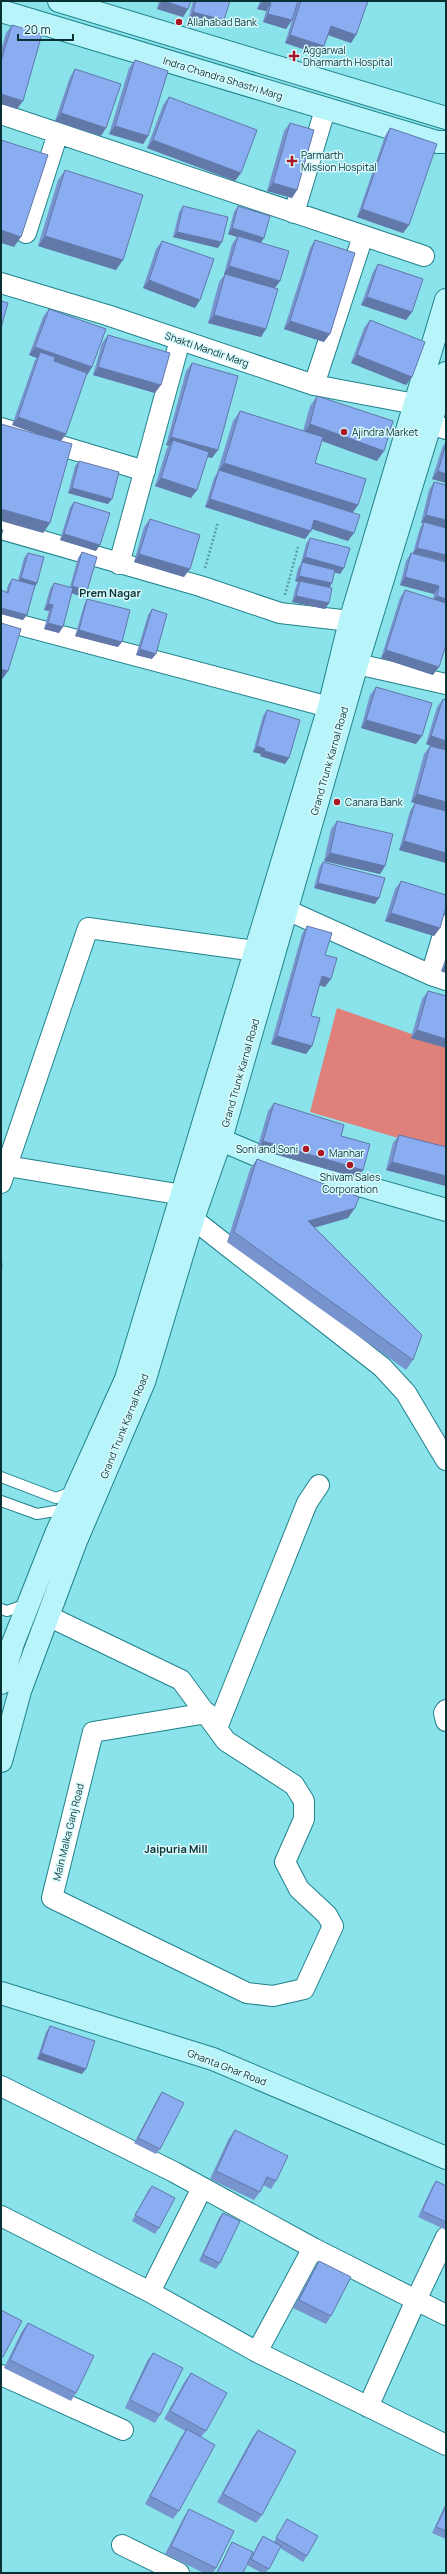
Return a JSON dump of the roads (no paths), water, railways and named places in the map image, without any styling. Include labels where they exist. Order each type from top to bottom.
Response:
[{"type":"main road","points":[[58,1],[440,111]]},
{"type":"main road","name":"Indra Chandra Shastri Marg","points":[[1,11],[443,147]]},
{"type":"main road","name":"Grand Trunk Karnal Road","points":[[1,1761],[20,1691],[76,1541],[144,1382],[193,1219],[256,951],[329,707],[350,621],[446,300]]},
{"type":"main road","name":"Grand Trunk Karnal Road","points":[[1,1683],[7,1646],[29,1603],[72,1500],[126,1379],[182,1195],[212,1136],[287,910],[357,664],[438,426],[446,373]]},
{"type":"main road","points":[[212,1136],[261,1157],[446,1210]]},
{"type":"main road","points":[[212,1136],[259,1166],[446,1222]]},
{"type":"main road","name":"Ghanta Ghar Road","points":[[1,1993],[212,2059],[446,2158]]},
{"type":"street","points":[[1,5],[2,1]]},
{"type":"street","points":[[294,213],[326,110]]},
{"type":"street","points":[[1,114],[424,256]]},
{"type":"street","points":[[26,233],[58,133]]},
{"type":"street","points":[[314,385],[363,236]]},
{"type":"street","name":"Shakti Mandir Marg","points":[[1,283],[180,340],[314,385],[415,404]]},
{"type":"street","points":[[119,564],[180,340]]},
{"type":"street","points":[[1,428],[145,471]]},
{"type":"street","points":[[1,529],[200,586],[280,613],[350,621]]},
{"type":"street","points":[[1,620],[329,707]]},
{"type":"street","points":[[357,664],[445,679]]},
{"type":"street","points":[[287,910],[439,978],[446,924]]},
{"type":"street","points":[[182,1195],[4,1174],[88,928],[256,951]]},
{"type":"street","points":[[193,1219],[382,1367],[406,1393],[446,1460]]},
{"type":"street","points":[[48,1616],[181,1680],[212,1720],[307,1503],[319,1485]]},
{"type":"street","points":[[7,1646],[35,1650]]},
{"type":"street","points":[[446,1710],[444,1713],[446,1721]]},
{"type":"street","name":"Main Malka Ganj Road","points":[[212,1720],[226,1741],[294,1785],[304,1801],[304,1819],[285,1862],[299,1889],[327,1915],[333,1926],[304,1989],[274,1996],[247,1994],[52,1898],[93,1732],[212,1720]]},
{"type":"street","points":[[1,2086],[202,2188],[313,2248],[446,2315]]},
{"type":"street","points":[[150,2292],[202,2188]]},
{"type":"street","points":[[1,2216],[150,2292],[257,2352],[446,2445]]},
{"type":"street","points":[[368,2407],[446,2237]]},
{"type":"street","points":[[257,2352],[313,2248]]},
{"type":"street","points":[[1,2374],[123,2430]]},
{"type":"street","points":[[122,2545],[177,2573]]},
{"type":"lane","points":[[1,1477],[56,1498],[72,1500]]},
{"type":"lane","points":[[1,1501],[37,1514],[72,1500]]},
{"type":"lane","points":[[1,1609],[7,1611],[29,1603]]},
{"type":"place","name":"Allahabad Bank","points":[[179,22]]},
{"type":"place","name":"Aggarwal Dharmarth Hospital","points":[[294,56]]},
{"type":"place","name":"Parmarth Mission Hospital","points":[[292,161]]},
{"type":"place","name":"Ajindra Market","points":[[344,432]]},
{"type":"place","name":"Canara Bank","points":[[337,802]]},
{"type":"place","name":"Soni and Soni","points":[[306,1149]]},
{"type":"place","name":"Manhar","points":[[321,1153]]},
{"type":"place","name":"Shivam Sales Corporation","points":[[350,1165]]},
{"type":"district","name":"Prem Nagar","points":[[110,592]]},
{"type":"district","name":"Jaipuria Mill","points":[[176,1848]]}]
